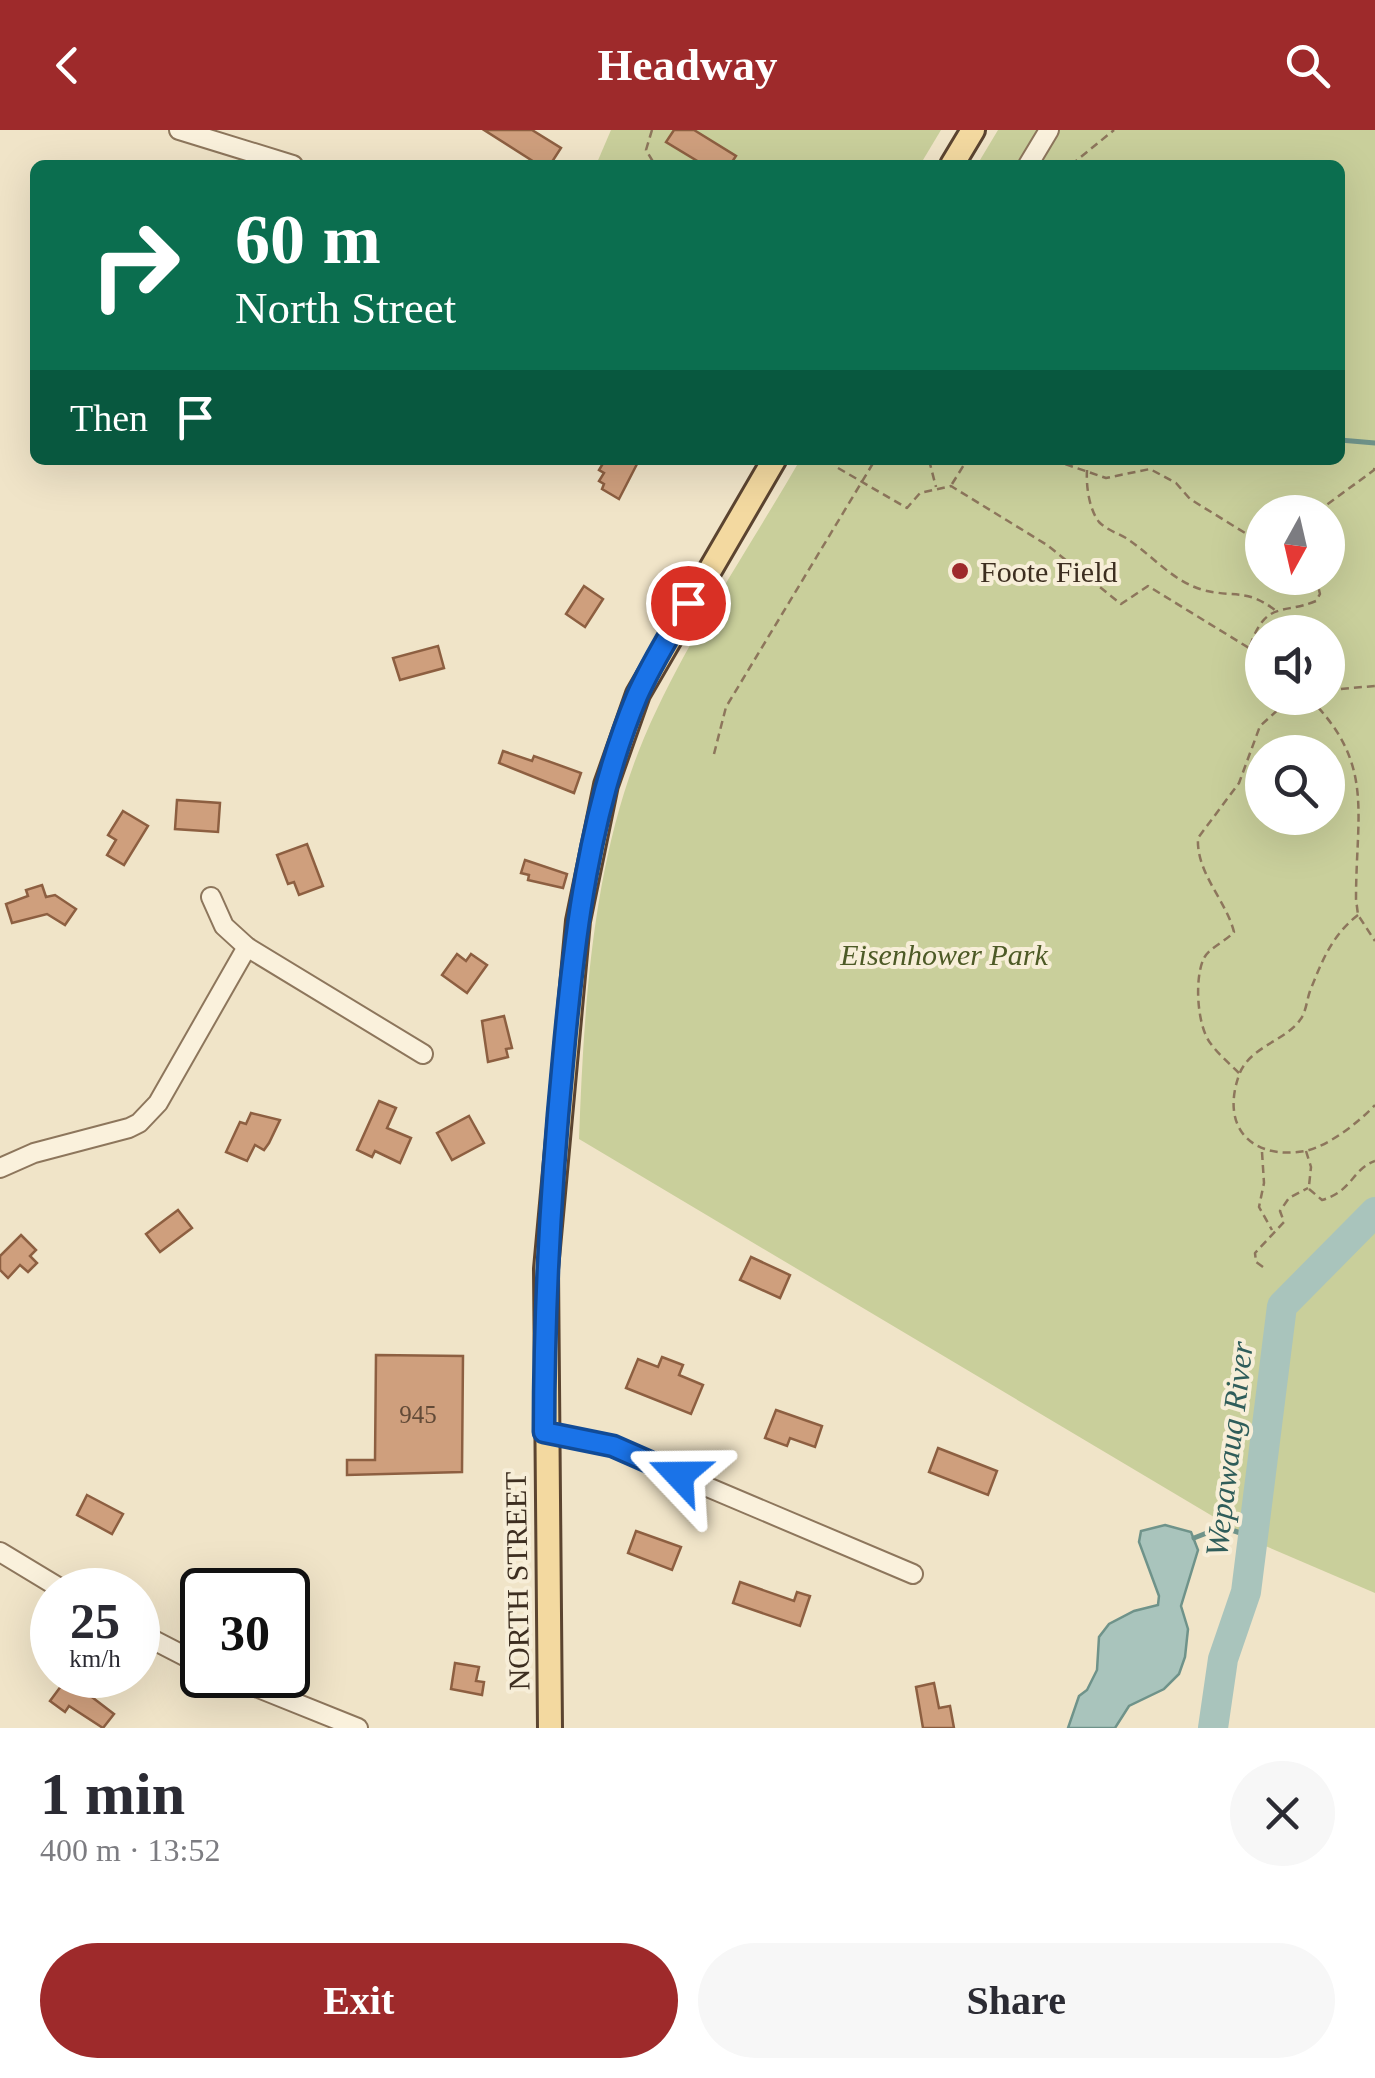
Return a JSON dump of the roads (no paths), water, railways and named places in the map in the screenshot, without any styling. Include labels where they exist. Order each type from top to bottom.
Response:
[{"type":"main road","points":[[955,160],[973,130]]},
{"type":"main road","name":"NORTH STREET","points":[[550,1728],[544,1432],[546,1270],[578,921],[606,785],[651,668],[771,465]]},
{"type":"street","points":[[180,130],[276,160]]},
{"type":"street","points":[[1031,160],[1049,130]]},
{"type":"street","points":[[211,897],[224,926],[247,947],[423,1054]]},
{"type":"street","points":[[0,1168],[34,1153],[107,1136],[140,1123],[158,1103],[247,947]]},
{"type":"street","points":[[544,1432],[613,1446],[912,1574]]},
{"type":"street","points":[[0,1552],[30,1570]]},
{"type":"street","points":[[283,1698],[358,1728]]},
{"type":"water","points":[[1165,1525],[1191,1532],[1198,1550],[1181,1606],[1188,1629],[1179,1674],[1164,1689],[1129,1706],[1115,1728],[1068,1728],[1079,1696],[1087,1690],[1097,1670],[1099,1637],[1109,1624],[1134,1611],[1158,1605],[1159,1596],[1139,1542],[1141,1531]]},
{"type":"waterway","points":[[1345,440],[1375,443]]},
{"type":"waterway","name":"Wepawaug River","points":[[1213,1728],[1223,1659],[1246,1592],[1282,1306],[1375,1212]]},
{"type":"waterway","points":[[1194,1538],[1222,1527],[1253,1537]]},
{"type":"place","name":"Foote Field","points":[[960,571]]},
{"type":"park label","name":"Eisenhower Park","points":[[944,954]]}]
